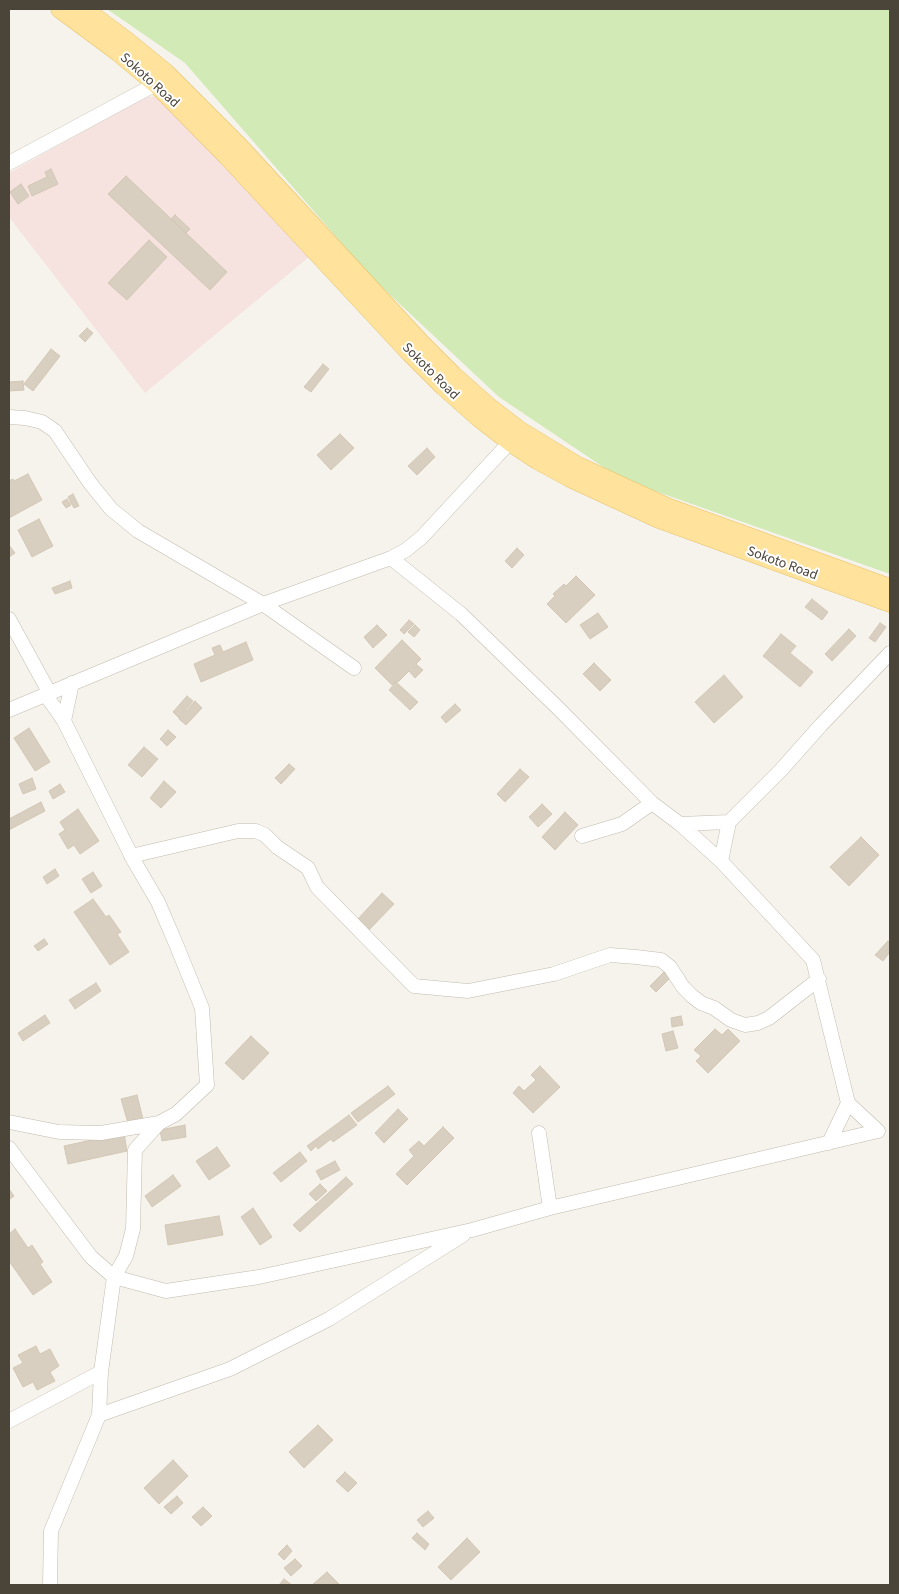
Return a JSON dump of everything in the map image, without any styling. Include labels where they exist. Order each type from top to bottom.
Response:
[{"type":"main road","name":"Sokoto Road","points":[[60,9],[118,52],[156,84],[234,163],[417,360],[472,412],[510,442],[537,460],[570,478],[660,519],[890,603]]},
{"type":"main road","name":"Sokoto Road","points":[[84,9],[166,73],[238,145],[453,376],[519,430],[578,466],[667,507],[890,588]]},
{"type":"street","points":[[9,163],[156,84]]},
{"type":"street","points":[[9,417],[26,418],[42,422],[55,430],[90,483],[111,510],[138,531],[263,604],[354,668]]},
{"type":"street","points":[[9,710],[263,604],[392,558],[422,537],[510,442]]},
{"type":"street","points":[[9,1148],[91,1257],[114,1277],[166,1291],[259,1276],[472,1230],[550,1208],[878,1131],[848,1103],[813,960],[721,861],[680,824],[652,803],[557,707],[460,614],[392,558]]},
{"type":"street","points":[[9,619],[47,693],[64,721],[131,856],[158,902],[202,1008],[206,1085],[176,1114],[159,1123],[92,1133],[58,1132],[9,1122]]},
{"type":"street","points":[[721,861],[729,822],[781,770],[890,653]]},
{"type":"street","points":[[64,721],[72,683]]},
{"type":"street","points":[[582,836],[622,824],[652,803]]},
{"type":"street","points":[[680,824],[729,822]]},
{"type":"street","points":[[131,856],[238,831],[256,832],[265,835],[277,847],[308,868],[317,887],[414,986],[468,991],[554,974],[610,956],[636,957],[661,960],[670,967],[683,987],[700,1003],[714,1008],[732,1020],[745,1025],[758,1023],[769,1018],[819,979]]},
{"type":"street","points":[[829,1143],[848,1103]]},
{"type":"street","points":[[50,1585],[52,1531],[99,1415],[101,1372],[114,1277],[126,1256],[133,1229],[135,1150],[159,1123]]},
{"type":"street","points":[[539,1133],[550,1208]]},
{"type":"street","points":[[99,1415],[230,1369],[329,1319],[472,1230]]},
{"type":"street","points":[[9,1421],[101,1372]]},
{"type":"shaded area","points":[[163,96],[309,257],[145,393],[9,217],[9,173],[145,97]]},
{"type":"green space","points":[[107,9],[890,9],[890,574],[621,479],[499,397],[371,277],[185,63]]},
{"type":"building","points":[[51,169],[58,184],[32,196],[28,186],[47,177],[45,172]]},
{"type":"building","points":[[126,176],[227,272],[210,290],[108,194]]},
{"type":"building","points":[[21,184],[29,196],[18,204],[10,192]]},
{"type":"building","points":[[175,215],[190,229],[186,233],[171,219]]},
{"type":"building","points":[[149,240],[167,257],[127,300],[108,283]]},
{"type":"building","points":[[87,328],[93,333],[85,342],[79,336]]},
{"type":"building","points":[[51,349],[60,356],[33,391],[24,384]]},
{"type":"building","points":[[323,364],[329,369],[311,392],[304,387]]},
{"type":"building","points":[[23,381],[24,390],[9,391],[9,382]]},
{"type":"building","points":[[340,434],[354,448],[331,470],[317,455]]},
{"type":"building","points":[[427,448],[435,457],[417,475],[408,466]]},
{"type":"building","points":[[28,474],[42,500],[9,518],[9,481],[13,479],[14,481]]},
{"type":"building","points":[[73,494],[79,506],[74,508],[68,497]]},
{"type":"building","points":[[67,499],[71,505],[66,508],[62,502]]},
{"type":"building","points":[[39,519],[53,546],[32,557],[18,530]]},
{"type":"building","points":[[9,545],[15,553],[9,557]]},
{"type":"building","points":[[517,548],[524,555],[512,568],[505,561]]},
{"type":"building","points":[[576,576],[595,595],[566,623],[547,604],[555,596],[553,594],[564,584],[566,586]]},
{"type":"building","points":[[70,581],[72,588],[55,594],[52,588]]},
{"type":"building","points":[[812,599],[828,612],[822,620],[805,607]]},
{"type":"building","points":[[598,613],[608,627],[590,639],[580,625]]},
{"type":"building","points":[[409,620],[414,624],[404,634],[400,630]]},
{"type":"building","points":[[880,623],[886,627],[875,642],[869,638]]},
{"type":"building","points":[[377,625],[387,635],[373,648],[364,637]]},
{"type":"building","points":[[415,625],[420,630],[414,637],[408,632]]},
{"type":"building","points":[[849,629],[856,636],[832,661],[825,654]]},
{"type":"building","points":[[781,634],[796,646],[790,653],[813,672],[800,687],[763,656]]},
{"type":"building","points":[[402,640],[421,659],[416,664],[423,670],[415,678],[409,671],[392,685],[375,668]]},
{"type":"building","points":[[246,642],[253,660],[201,682],[194,664],[215,655],[212,648],[220,645],[223,652]]},
{"type":"building","points":[[594,663],[611,680],[600,691],[583,674]]},
{"type":"building","points":[[724,675],[743,697],[714,723],[695,702]]},
{"type":"building","points":[[396,682],[418,702],[410,710],[389,690]]},
{"type":"building","points":[[187,696],[193,701],[179,718],[173,712]]},
{"type":"building","points":[[195,701],[202,708],[186,725],[179,719]]},
{"type":"building","points":[[455,704],[461,710],[446,723],[441,717]]},
{"type":"building","points":[[29,728],[50,762],[35,771],[14,738]]},
{"type":"building","points":[[168,730],[176,737],[167,746],[160,739]]},
{"type":"building","points":[[144,747],[158,759],[142,777],[128,765]]},
{"type":"building","points":[[289,764],[295,769],[281,784],[275,778]]},
{"type":"building","points":[[520,769],[529,777],[505,802],[497,794]]},
{"type":"building","points":[[32,778],[36,789],[23,794],[19,784]]},
{"type":"building","points":[[164,781],[176,792],[161,808],[150,798]]},
{"type":"building","points":[[60,784],[65,792],[53,799],[49,791]]},
{"type":"building","points":[[41,802],[45,811],[9,830],[9,819]]},
{"type":"building","points":[[542,804],[552,814],[538,827],[529,817]]},
{"type":"building","points":[[78,809],[99,841],[80,854],[74,845],[68,849],[59,834],[65,830],[60,822]]},
{"type":"building","points":[[565,812],[578,825],[555,850],[542,837]]},
{"type":"building","points":[[861,837],[879,855],[849,886],[830,867]]},
{"type":"building","points":[[55,869],[59,876],[47,884],[43,877]]},
{"type":"building","points":[[93,872],[102,886],[91,893],[82,879]]},
{"type":"building","points":[[382,893],[394,904],[368,931],[357,920]]},
{"type":"building","points":[[93,899],[106,917],[109,915],[121,932],[117,934],[129,952],[110,965],[74,912]]},
{"type":"building","points":[[44,939],[48,944],[38,951],[34,946]]},
{"type":"building","points":[[888,941],[890,952],[883,961],[875,955]]},
{"type":"building","points":[[664,972],[670,978],[656,992],[650,986]]},
{"type":"building","points":[[96,983],[101,991],[75,1009],[69,1000]]},
{"type":"building","points":[[45,1015],[50,1023],[23,1041],[18,1033]]},
{"type":"building","points":[[681,1016],[683,1025],[672,1027],[671,1018]]},
{"type":"building","points":[[715,1029],[722,1035],[728,1029],[740,1041],[708,1073],[696,1061],[701,1056],[694,1050]]},
{"type":"building","points":[[673,1031],[678,1048],[666,1051],[662,1034]]},
{"type":"building","points":[[251,1036],[269,1053],[243,1080],[225,1063]]},
{"type":"building","points":[[540,1066],[560,1087],[533,1113],[513,1093],[519,1086],[524,1091],[536,1080],[531,1075]]},
{"type":"building","points":[[388,1086],[395,1094],[358,1122],[351,1113]]},
{"type":"building","points":[[137,1095],[143,1119],[128,1123],[121,1099]]},
{"type":"building","points":[[398,1109],[408,1119],[384,1143],[375,1133]]},
{"type":"building","points":[[349,1115],[357,1125],[333,1142],[331,1139],[318,1149],[316,1146],[311,1151],[307,1146]]},
{"type":"building","points":[[185,1125],[186,1137],[162,1141],[160,1130]]},
{"type":"building","points":[[443,1127],[454,1138],[407,1185],[396,1174],[414,1156],[409,1150],[419,1141],[424,1146]]},
{"type":"building","points":[[124,1133],[127,1151],[68,1164],[64,1146]]},
{"type":"building","points":[[217,1147],[230,1166],[209,1180],[196,1161]]},
{"type":"building","points":[[300,1152],[307,1161],[281,1182],[273,1173]]},
{"type":"building","points":[[335,1161],[340,1170],[321,1180],[316,1171]]},
{"type":"building","points":[[173,1175],[181,1186],[152,1207],[145,1196]]},
{"type":"building","points":[[346,1177],[353,1184],[300,1232],[293,1225]]},
{"type":"building","points":[[320,1184],[327,1191],[316,1201],[309,1194]]},
{"type":"building","points":[[9,1189],[14,1196],[9,1200]]},
{"type":"building","points":[[253,1208],[272,1237],[260,1245],[241,1217]]},
{"type":"building","points":[[219,1216],[223,1235],[168,1245],[165,1225]]},
{"type":"building","points":[[15,1229],[28,1248],[32,1245],[43,1262],[40,1264],[52,1282],[33,1295],[9,1261],[9,1234]]},
{"type":"building","points":[[36,1346],[40,1354],[50,1349],[59,1366],[50,1372],[55,1381],[37,1390],[33,1382],[23,1387],[13,1368],[23,1363],[18,1355]]},
{"type":"building","points":[[318,1425],[333,1440],[304,1468],[289,1452]]},
{"type":"building","points":[[173,1460],[188,1476],[159,1504],[144,1488]]},
{"type":"building","points":[[345,1472],[357,1483],[348,1492],[336,1481]]},
{"type":"building","points":[[177,1496],[183,1503],[171,1514],[164,1507]]},
{"type":"building","points":[[203,1507],[212,1516],[201,1526],[192,1517]]},
{"type":"building","points":[[428,1511],[434,1518],[423,1527],[417,1520]]},
{"type":"building","points":[[417,1533],[429,1544],[425,1550],[412,1538]]},
{"type":"building","points":[[467,1538],[480,1552],[451,1580],[438,1567]]},
{"type":"building","points":[[287,1545],[292,1551],[284,1560],[278,1554]]},
{"type":"building","points":[[295,1559],[302,1566],[291,1576],[284,1568]]},
{"type":"building","points":[[327,1572],[340,1585],[312,1585]]},
{"type":"building","points":[[284,1579],[292,1585],[279,1585]]}]
